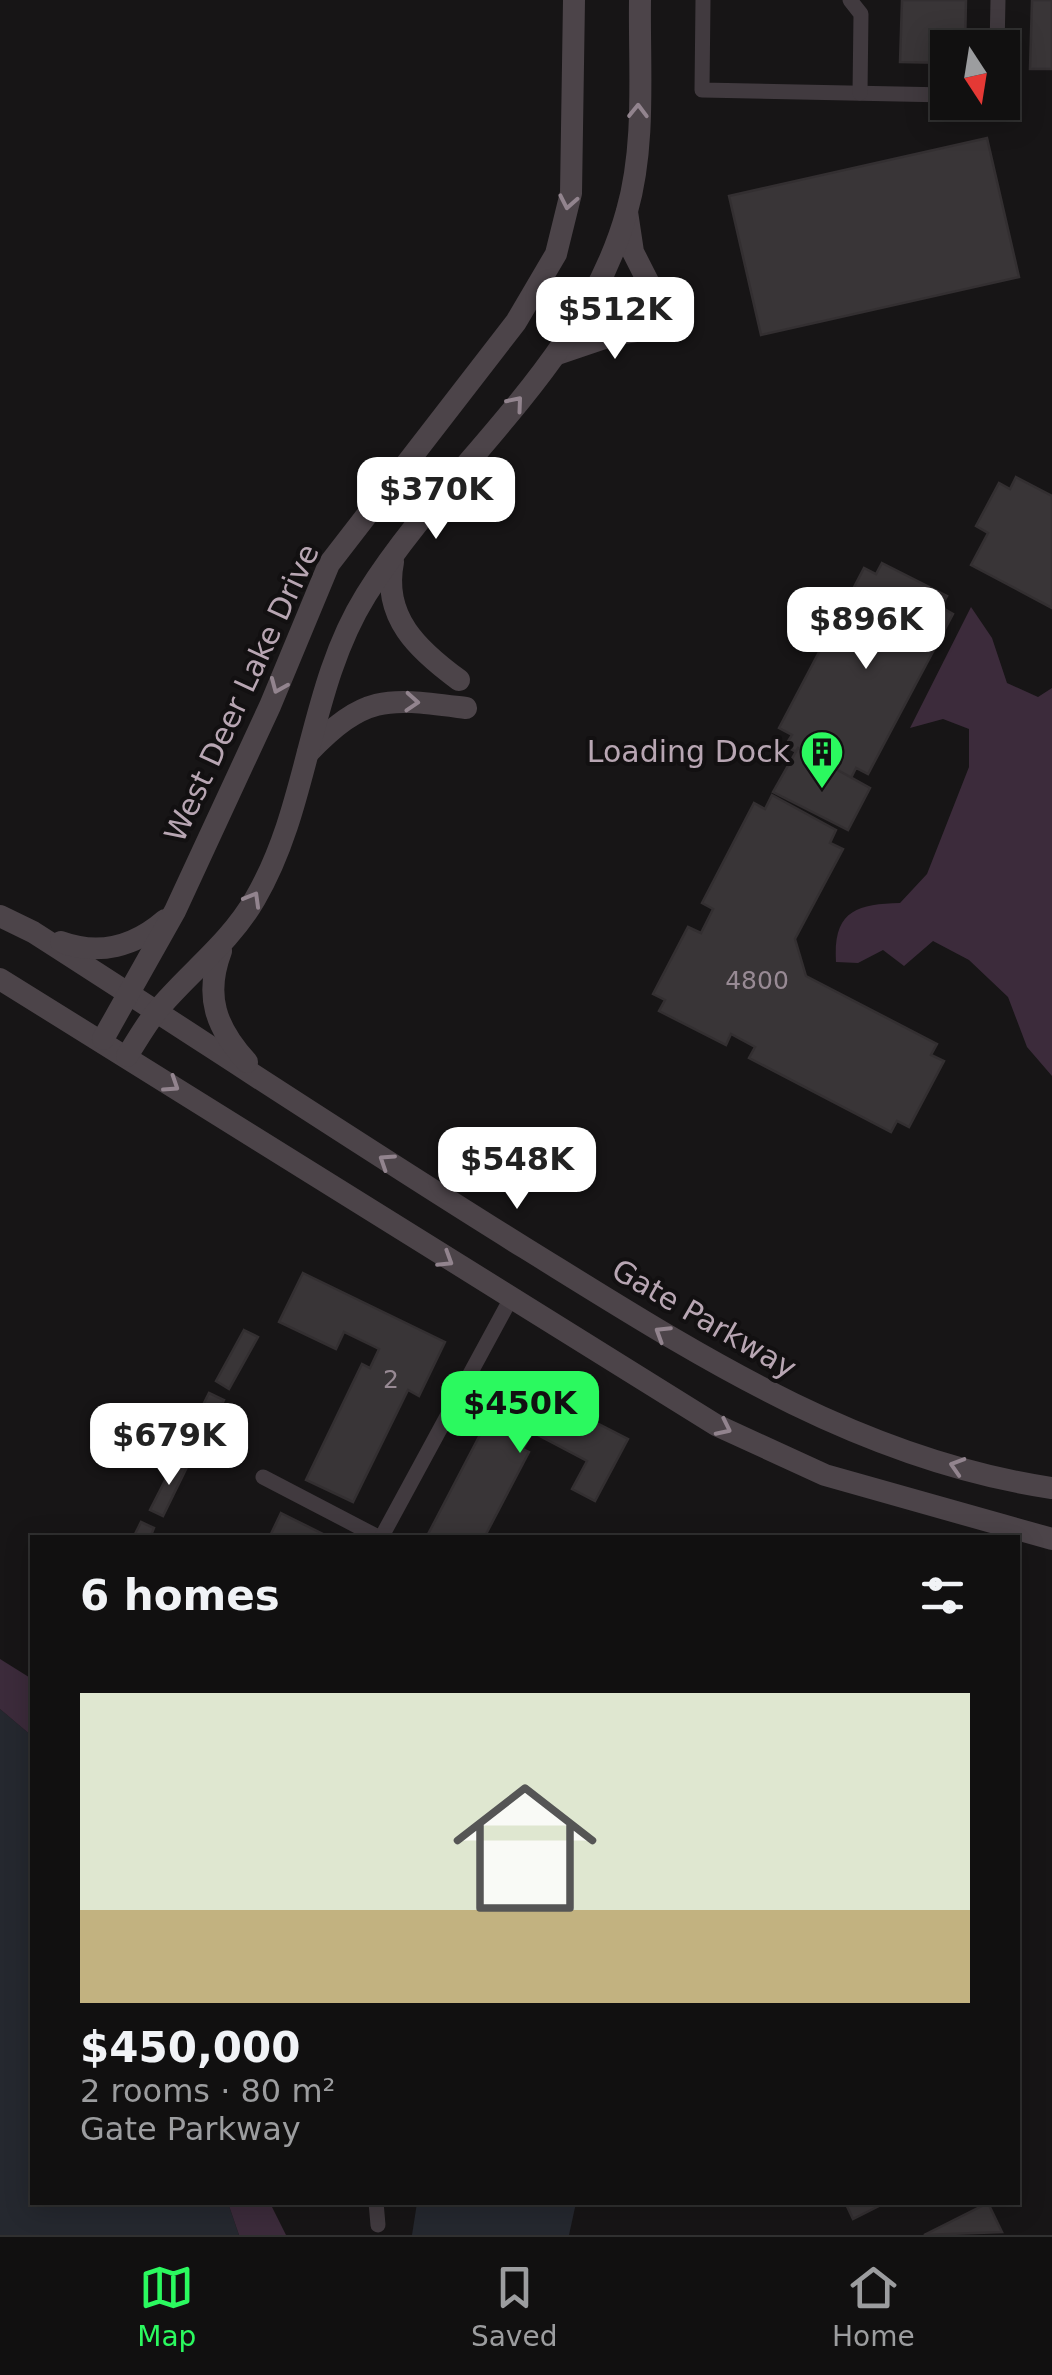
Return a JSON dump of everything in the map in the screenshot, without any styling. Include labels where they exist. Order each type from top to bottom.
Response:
[{"type":"street","name":"West Deer Lake Drive","points":[[102,1039],[175,911],[270,706],[329,564],[516,322],[556,254],[571,193],[574,0]]},
{"type":"street","points":[[127,1056],[156,1012],[223,944],[256,898],[284,832],[335,656],[365,596],[428,506],[557,354],[588,305],[627,211],[637,154],[640,0]]},
{"type":"street","points":[[703,0],[702,90],[930,96]]},
{"type":"street","points":[[850,0],[861,14],[860,94]]},
{"type":"street","points":[[997,30],[998,0]]},
{"type":"street","points":[[557,354],[663,321],[634,252],[627,211]]},
{"type":"street","points":[[394,554],[389,582],[406,634],[422,654],[459,680]]},
{"type":"street","points":[[306,756],[340,720],[364,707],[390,701],[466,708]]},
{"type":"street","points":[[33,932],[73,946],[116,947],[148,935],[175,911]]},
{"type":"street","name":"Gate Parkway","points":[[0,916],[33,932],[726,1372],[840,1428],[1000,1479],[1052,1488]]},
{"type":"street","points":[[223,944],[211,976],[217,1019],[227,1040],[270,1086]]},
{"type":"street","points":[[0,979],[102,1039],[510,1300],[716,1425],[825,1475],[1052,1539]]},
{"type":"street","points":[[382,1535],[510,1300]]},
{"type":"street","points":[[263,1478],[374,1535]]},
{"type":"street","points":[[376,2205],[378,2225]]},
{"type":"shaded area","points":[[971,607],[992,638],[1007,683],[1038,697],[1052,688],[1052,1076],[1027,1047],[1008,997],[969,960],[933,941],[904,966],[883,950],[858,963],[836,962],[839,931],[850,914],[871,905],[900,903],[927,874],[969,767],[969,729],[943,719],[910,728]]},
{"type":"shaded area","points":[[0,1659],[30,1678],[30,1734],[0,1709]]},
{"type":"shaded area","points":[[0,1709],[30,1734],[30,2205],[229,2205],[239,2235],[0,2235]]},
{"type":"shaded area","points":[[229,2205],[271,2205],[286,2235],[239,2235]]},
{"type":"shaded area","points":[[417,2205],[576,2205],[569,2235],[412,2235]]},
{"type":"building","points":[[902,0],[966,0],[965,30],[930,30],[930,63],[900,62]]},
{"type":"building","points":[[1032,0],[1052,0],[1052,69],[1030,69]]},
{"type":"building","points":[[987,138],[1019,277],[761,335],[729,196]]},
{"type":"building","points":[[1016,477],[1052,496],[1052,608],[971,565],[988,533],[976,526],[999,483],[1010,489]]},
{"type":"building","points":[[882,563],[947,596],[941,607],[953,614],[868,774],[856,768],[850,780],[785,746],[792,735],[779,728],[827,637],[839,643],[853,617],[841,612],[864,568],[876,574]]},
{"type":"building","name":"Loading Dock","points":[[798,748],[870,788],[848,830],[773,792]]},
{"type":"building","points":[[772,795],[836,830],[830,843],[843,849],[795,939],[806,976],[937,1044],[931,1055],[944,1061],[909,1127],[897,1121],[891,1132],[749,1058],[755,1047],[731,1034],[726,1045],[659,1011],[665,1000],[653,994],[688,927],[701,933],[713,909],[702,903],[754,803],[765,809]]},
{"type":"building","points":[[303,1273],[445,1342],[419,1396],[408,1390],[353,1502],[306,1480],[362,1364],[370,1368],[379,1349],[344,1332],[336,1349],[279,1322]]},
{"type":"building","points":[[244,1330],[258,1337],[229,1389],[216,1381]]},
{"type":"building","points":[[501,1374],[628,1439],[595,1501],[572,1489],[587,1461],[532,1432],[523,1449],[529,1452],[486,1535],[428,1535],[483,1429],[474,1425]]},
{"type":"building","points":[[209,1393],[224,1400],[198,1453],[183,1445]]},
{"type":"building","points":[[176,1459],[188,1465],[163,1516],[150,1510]]},
{"type":"building","points":[[281,1513],[325,1535],[270,1535]]},
{"type":"building","points":[[141,1522],[154,1528],[151,1535],[134,1535]]},
{"type":"building","points":[[846,2205],[881,2205],[853,2219]]},
{"type":"building","points":[[984,2205],[989,2205],[1002,2232],[924,2235]]},
{"type":"place","name":"Loading Dock","points":[[822,790]]}]
